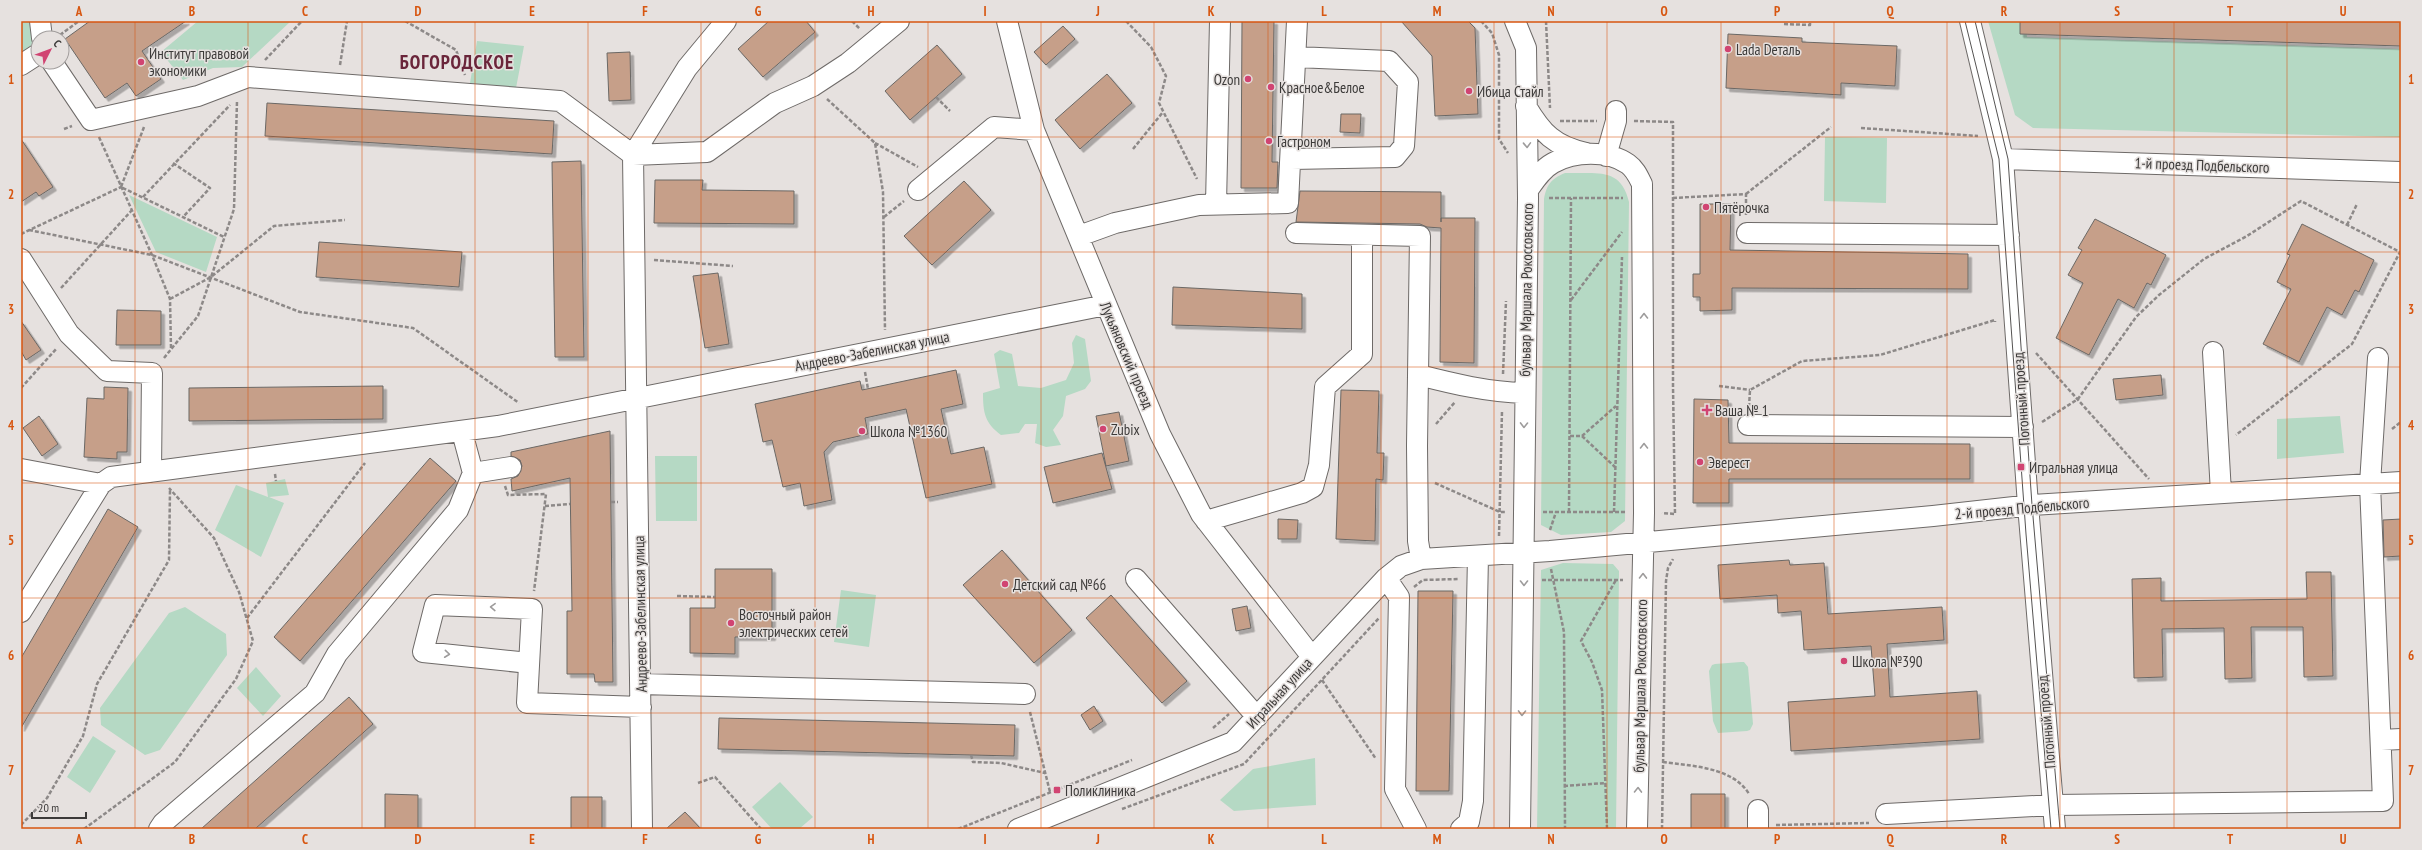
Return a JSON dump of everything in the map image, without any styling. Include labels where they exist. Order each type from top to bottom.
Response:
[{"type":"street","points":[[638,398],[633,155],[687,68],[726,21]]},
{"type":"street","points":[[57,70],[91,120],[198,96],[248,78],[560,101],[633,155],[707,152],[775,103],[813,86],[848,63],[899,21]]},
{"type":"street","name":"Лукьяновский проезд","points":[[1007,21],[1034,130],[1160,434],[1206,521],[1312,656]]},
{"type":"street","points":[[1208,204],[1220,21]]},
{"type":"street","points":[[1079,236],[1115,223],[1208,204],[1288,203],[1292,159],[1297,21]]},
{"type":"street","points":[[1515,21],[1526,48],[1528,190]]},
{"type":"street","name":"Погонный проезд","points":[[1970,21],[2003,159],[2009,235],[2030,426],[2028,505],[2055,829]]},
{"type":"street","points":[[1292,159],[1395,157],[1404,146],[1408,82],[1389,61],[1296,57]]},
{"type":"street","points":[[21,65],[30,59]]},
{"type":"street","points":[[1526,106],[1538,126],[1556,142],[1586,153]]},
{"type":"street","points":[[1606,156],[1616,116]]},
{"type":"street","points":[[918,190],[994,127],[1034,130]]},
{"type":"street","name":"бульвар Маршала Рокоссовского","points":[[1520,829],[1524,393],[1528,190],[1536,178],[1554,162],[1586,153],[1606,156],[1627,163],[1636,172],[1642,184],[1644,324],[1643,542],[1637,829]]},
{"type":"street","name":"1-й проезд Подбельского","points":[[2003,159],[2401,172]]},
{"type":"street","points":[[1296,233],[1420,236],[1418,540],[1421,559]]},
{"type":"street","points":[[1747,233],[2009,235]]},
{"type":"street","points":[[1206,521],[1302,493],[1313,487],[1320,465],[1325,387],[1362,354],[1362,235]]},
{"type":"street","points":[[21,259],[69,334],[107,371],[152,373],[153,472]]},
{"type":"street","name":"Андреево-Забелинская улица","points":[[101,484],[111,477],[462,432],[1106,305]]},
{"type":"street","points":[[2213,352],[2221,493]]},
{"type":"street","points":[[1886,814],[2054,805],[2383,801],[2370,484],[2378,358]]},
{"type":"street","points":[[1419,375],[1468,387],[1502,392],[1524,393]]},
{"type":"street","name":"Андреево-Забелинская улица","points":[[638,398],[642,829]]},
{"type":"street","points":[[1748,425],[2030,426]]},
{"type":"street","points":[[159,829],[163,823],[316,693],[337,654],[458,510],[473,473],[462,432]]},
{"type":"street","points":[[21,468],[101,484],[21,612]]},
{"type":"street","points":[[473,473],[506,468]]},
{"type":"street","name":"2-й проезд Подбельского","points":[[1643,542],[1933,516],[2028,505],[2401,482]]},
{"type":"street","points":[[1523,552],[1643,542]]},
{"type":"street","name":"Игральная улица","points":[[1018,829],[1233,742],[1386,578],[1401,566],[1421,559],[1523,552]]},
{"type":"street","points":[[1461,829],[1469,822],[1474,801],[1478,556]]},
{"type":"street","points":[[1386,578],[1399,597],[1395,789],[1416,829]]},
{"type":"street","points":[[1136,579],[1257,717]]},
{"type":"street","points":[[529,663],[423,652],[435,605],[532,609],[527,703],[641,707]]},
{"type":"street","points":[[641,684],[1025,694]]},
{"type":"street","points":[[2381,740],[2401,739]]},
{"type":"path","points":[[67,30],[79,21]]},
{"type":"path","points":[[248,78],[302,21]]},
{"type":"path","points":[[338,84],[347,21]]},
{"type":"path","points":[[405,21],[456,50],[464,68],[467,94]]},
{"type":"path","points":[[1126,21],[1151,47],[1166,76],[1159,103],[1208,204]]},
{"type":"path","points":[[1481,21],[1492,33],[1499,55],[1499,139],[1509,155]]},
{"type":"path","points":[[1546,21],[1550,111]]},
{"type":"path","points":[[1784,24],[1810,25],[1810,21]]},
{"type":"path","points":[[813,86],[874,143],[934,176]]},
{"type":"path","points":[[936,97],[950,111]]},
{"type":"path","points":[[142,197],[173,163],[238,98],[234,209],[198,316],[152,373]]},
{"type":"path","points":[[21,234],[121,187],[153,106]]},
{"type":"path","points":[[1133,149],[1164,112]]},
{"type":"path","points":[[1554,117],[1559,121],[1616,116],[1673,122],[1672,386],[1675,514],[1655,513]]},
{"type":"path","points":[[91,120],[152,255],[170,299],[171,349]]},
{"type":"path","points":[[1673,198],[1746,194],[1831,128]]},
{"type":"path","points":[[1861,128],[1997,137]]},
{"type":"path","points":[[874,143],[884,192],[885,349]]},
{"type":"path","points":[[173,163],[210,188],[183,217]]},
{"type":"path","points":[[121,187],[224,237]]},
{"type":"path","points":[[884,218],[918,190]]},
{"type":"path","points":[[1746,194],[1747,233]]},
{"type":"path","points":[[1549,198],[1624,198],[1623,205]]},
{"type":"path","points":[[1569,512],[1571,198]]},
{"type":"path","points":[[2030,426],[2078,399],[2136,317],[2159,295],[2204,260],[2248,236],[2300,201],[2400,252],[2352,344],[2218,449]]},
{"type":"path","points":[[2347,225],[2358,204]]},
{"type":"path","points":[[52,309],[60,288],[132,210]]},
{"type":"path","points":[[170,299],[211,277],[274,226],[345,220]]},
{"type":"path","points":[[1622,240],[1623,225]]},
{"type":"path","points":[[29,230],[152,255],[300,312],[413,328],[524,406]]},
{"type":"path","points":[[1570,301],[1622,232]]},
{"type":"path","points":[[1614,512],[1622,256]]},
{"type":"path","points":[[635,258],[733,266]]},
{"type":"path","points":[[1499,539],[1502,392],[1506,299]]},
{"type":"path","points":[[1719,386],[1750,390],[1802,361],[1880,355],[1995,320]]},
{"type":"path","points":[[21,388],[69,334]]},
{"type":"path","points":[[2030,346],[2152,483]]},
{"type":"path","points":[[1418,446],[1468,387]]},
{"type":"path","points":[[1748,425],[1750,390]]},
{"type":"path","points":[[1570,436],[1582,436],[1617,405]]},
{"type":"path","points":[[1582,436],[1615,467]]},
{"type":"path","points":[[247,618],[381,442]]},
{"type":"path","points":[[506,468],[508,495],[546,494],[532,609]]},
{"type":"path","points":[[84,829],[175,762],[236,679],[253,641],[239,592],[214,538],[153,472]]},
{"type":"path","points":[[1419,475],[1500,512]]},
{"type":"path","points":[[21,825],[47,798],[83,736],[97,684],[170,560],[170,490]]},
{"type":"path","points":[[545,506],[570,504]]},
{"type":"path","points":[[1540,512],[1626,512]]},
{"type":"path","points":[[1550,530],[1556,512]]},
{"type":"path","points":[[1662,829],[1666,581],[1668,568],[1678,554]]},
{"type":"path","points":[[1550,566],[1555,580],[1564,632],[1565,829]]},
{"type":"path","points":[[1539,580],[1623,580]]},
{"type":"path","points":[[1607,829],[1602,690],[1592,662],[1581,641],[1616,580]]},
{"type":"path","points":[[677,596],[715,597]]},
{"type":"path","points":[[1322,680],[1378,763]]},
{"type":"path","points":[[1025,694],[1045,773],[1057,813]]},
{"type":"path","points":[[971,755],[973,762],[1001,763],[1045,773]]},
{"type":"path","points":[[1663,762],[1715,770],[1744,786],[1758,821],[1875,823],[1886,814]]},
{"type":"path","points":[[698,783],[714,777],[761,829]]},
{"type":"path","points":[[1564,786],[1606,783]]},
{"type":"green space","points":[[21,21],[34,21],[35,30],[30,30],[30,49],[21,55]]},
{"type":"green space","points":[[198,21],[291,21],[242,67],[213,68],[183,80],[161,52]]},
{"type":"green space","points":[[1988,21],[2025,21],[2027,37],[2401,49],[2401,137],[2033,128],[2015,115]]},
{"type":"green space","points":[[477,41],[524,46],[516,88],[470,83]]},
{"type":"green space","points":[[1825,137],[1887,138],[1886,203],[1824,201]]},
{"type":"green space","points":[[1565,173],[1596,173],[1613,177],[1620,182],[1625,190],[1629,202],[1625,521],[1611,532],[1561,535],[1541,525],[1544,199],[1550,183],[1556,177]]},
{"type":"green space","points":[[129,195],[217,237],[206,272],[156,252]]},
{"type":"green space","points":[[1076,335],[1085,339],[1091,381],[1085,389],[1066,396],[1063,416],[1053,430],[1061,445],[1046,447],[1035,443],[1037,424],[1025,424],[1019,433],[1001,435],[988,422],[984,412],[983,393],[1000,388],[994,354],[1000,350],[1012,354],[1018,386],[1041,388],[1066,380],[1074,363],[1072,343]]},
{"type":"green space","points":[[2340,416],[2344,453],[2277,459],[2277,419]]},
{"type":"green space","points":[[655,456],[697,456],[697,521],[656,521]]},
{"type":"green space","points":[[285,479],[289,495],[269,497],[284,503],[261,557],[215,530],[236,485],[268,497],[266,483]]},
{"type":"green space","points":[[1563,563],[1613,564],[1619,571],[1616,829],[1537,829],[1541,570]]},
{"type":"green space","points":[[841,590],[876,595],[869,647],[834,642]]},
{"type":"green space","points":[[185,607],[226,634],[227,655],[160,750],[145,755],[101,725],[100,708],[169,613]]},
{"type":"green space","points":[[1744,662],[1748,667],[1753,724],[1750,730],[1747,731],[1718,733],[1713,721],[1709,671],[1712,665],[1715,664]]},
{"type":"green space","points":[[256,667],[281,696],[263,716],[237,688]]},
{"type":"green space","points":[[93,736],[116,751],[90,793],[67,777]]},
{"type":"green space","points":[[1315,758],[1316,805],[1234,811],[1220,800],[1253,769]]},
{"type":"green space","points":[[780,782],[813,817],[799,829],[772,829],[752,807]]},
{"type":"building","points":[[90,21],[186,21],[142,51],[161,79],[136,96],[127,83],[105,98],[70,46],[70,35]]},
{"type":"building","points":[[769,21],[806,21],[815,32],[763,77],[738,49]]},
{"type":"building","points":[[1242,21],[1274,21],[1272,162],[1278,162],[1277,188],[1241,188]]},
{"type":"building","points":[[1401,21],[1468,21],[1475,28],[1478,114],[1435,116],[1432,56]]},
{"type":"building","points":[[2020,21],[2401,21],[2401,46],[2020,34]]},
{"type":"building","points":[[1063,26],[1075,39],[1046,65],[1034,52]]},
{"type":"building","points":[[1728,34],[1802,38],[1802,42],[1897,46],[1895,86],[1841,83],[1841,95],[1726,88]]},
{"type":"building","points":[[937,45],[962,74],[910,120],[885,91]]},
{"type":"building","points":[[630,52],[631,100],[609,101],[607,53]]},
{"type":"building","points":[[1107,74],[1132,103],[1080,149],[1055,120]]},
{"type":"building","points":[[267,103],[554,121],[552,154],[265,136]]},
{"type":"building","points":[[1341,114],[1361,114],[1360,133],[1340,132]]},
{"type":"building","points":[[21,139],[53,187],[39,196],[36,192],[21,202]]},
{"type":"building","points":[[581,161],[584,357],[555,357],[552,162]]},
{"type":"building","points":[[655,180],[703,180],[702,190],[794,191],[794,224],[654,223]]},
{"type":"building","points":[[964,181],[991,210],[932,265],[904,236]]},
{"type":"building","points":[[1300,191],[1441,192],[1441,218],[1475,218],[1474,363],[1440,362],[1441,228],[1427,227],[1420,224],[1296,222]]},
{"type":"building","points":[[1700,204],[1731,204],[1730,250],[1968,254],[1968,289],[1732,288],[1732,310],[1700,311],[1700,297],[1693,297],[1693,274],[1700,274]]},
{"type":"building","points":[[2095,219],[2166,255],[2151,285],[2147,283],[2134,308],[2118,299],[2089,355],[2056,338],[2083,283],[2068,275],[2082,250],[2078,248]]},
{"type":"building","points":[[2302,224],[2374,260],[2359,292],[2355,290],[2342,315],[2327,307],[2299,362],[2263,344],[2291,289],[2277,282],[2290,255],[2287,254]]},
{"type":"building","points":[[319,242],[462,252],[459,287],[316,277]]},
{"type":"building","points":[[718,273],[729,344],[705,348],[693,276]]},
{"type":"building","points":[[1173,287],[1302,294],[1302,329],[1172,325]]},
{"type":"building","points":[[117,310],[161,311],[161,345],[116,345]]},
{"type":"building","points":[[21,321],[41,350],[26,360],[21,351]]},
{"type":"building","points":[[956,370],[963,404],[941,409],[951,454],[984,447],[992,484],[926,498],[906,409],[865,418],[868,434],[833,442],[824,452],[832,500],[804,506],[800,483],[783,487],[772,440],[763,442],[755,404],[860,381],[862,390]]},
{"type":"building","points":[[2161,375],[2163,395],[2116,400],[2113,379]]},
{"type":"building","points":[[383,386],[383,419],[189,421],[189,388]]},
{"type":"building","points":[[104,387],[128,388],[127,452],[117,452],[117,459],[84,457],[87,398],[104,399]]},
{"type":"building","points":[[1341,390],[1379,391],[1377,453],[1384,453],[1383,480],[1376,479],[1375,541],[1336,539]]},
{"type":"building","points":[[1694,399],[1728,400],[1729,443],[1970,444],[1970,479],[1729,479],[1729,503],[1693,503]]},
{"type":"building","points":[[1119,412],[1129,461],[1106,466],[1096,416]]},
{"type":"building","points":[[39,416],[58,444],[42,456],[23,428]]},
{"type":"building","points":[[610,431],[613,682],[595,682],[594,674],[567,674],[567,611],[572,611],[570,478],[512,491],[511,479],[518,476],[522,466],[520,460],[511,456],[511,452]]},
{"type":"building","points":[[1102,453],[1112,489],[1053,503],[1044,467]]},
{"type":"building","points":[[430,458],[456,481],[300,661],[274,637]]},
{"type":"building","points":[[108,509],[138,527],[21,728],[21,658]]},
{"type":"building","points":[[1278,519],[1298,520],[1297,539],[1278,539]]},
{"type":"building","points":[[2401,519],[2401,556],[2384,557],[2383,520]]},
{"type":"building","points":[[1002,550],[1072,630],[1034,663],[963,585]]},
{"type":"building","points":[[1789,560],[1790,565],[1824,563],[1828,614],[1942,607],[1944,640],[1887,644],[1890,697],[1977,691],[1980,739],[1791,751],[1788,702],[1875,696],[1871,646],[1804,650],[1801,611],[1778,613],[1777,595],[1720,599],[1718,565]]},
{"type":"building","name":"Восточный район электрических сетей","points":[[715,569],[772,569],[772,637],[735,637],[735,654],[690,653],[690,608],[715,608]]},
{"type":"building","points":[[2306,572],[2331,572],[2333,676],[2304,677],[2303,627],[2251,627],[2252,678],[2225,679],[2224,628],[2162,629],[2163,677],[2134,678],[2132,579],[2161,578],[2161,601],[2307,599]]},
{"type":"building","points":[[1418,591],[1453,591],[1449,791],[1416,791]]},
{"type":"building","points":[[1111,595],[1187,681],[1162,703],[1086,618]]},
{"type":"building","points":[[1247,606],[1251,628],[1236,631],[1232,609]]},
{"type":"building","points":[[349,697],[373,724],[255,829],[201,829]]},
{"type":"building","points":[[1094,706],[1103,721],[1090,730],[1081,715]]},
{"type":"building","points":[[719,718],[1015,725],[1014,756],[718,749]]},
{"type":"building","points":[[385,794],[418,795],[418,829],[385,829]]},
{"type":"building","points":[[1691,794],[1725,794],[1725,829],[1691,829]]},
{"type":"building","points":[[571,797],[602,797],[602,829],[571,829]]},
{"type":"building","points":[[685,812],[701,829],[666,829]]},
{"type":"tram line","points":[[1965,21],[1999,159],[2026,534],[2051,829]]},
{"type":"tram line","points":[[1975,21],[2008,159],[2032,505],[2060,829]]},
{"type":"place","name":"Lada Dеталь","points":[[1728,49]]},
{"type":"place","name":"Институт правовой экономики","points":[[141,62]]},
{"type":"place","name":"Ozon","points":[[1248,79]]},
{"type":"place","name":"Красное&Белое","points":[[1271,87]]},
{"type":"place","name":"Ибица Стайл","points":[[1469,91]]},
{"type":"place","name":"Гастроном","points":[[1269,141]]},
{"type":"place","name":"Пятёрочка","points":[[1706,207]]},
{"type":"place","name":"Ваша № 1","points":[[1707,410]]},
{"type":"place","name":"Zubix","points":[[1103,429]]},
{"type":"place","name":"Школа №1360","points":[[862,431]]},
{"type":"place","name":"Эверест","points":[[1700,462]]},
{"type":"place","name":"Игральная улица","points":[[2021,467]]},
{"type":"place","name":"Детский сад №66","points":[[1005,584]]},
{"type":"place","name":"Восточный район электрических сетей","points":[[731,623]]},
{"type":"place","name":"Школа №390","points":[[1844,661]]},
{"type":"place","name":"Поликлиника","points":[[1057,790]]},
{"type":"district","name":"БОГОРОДСКОЕ","points":[[457,62]]}]
